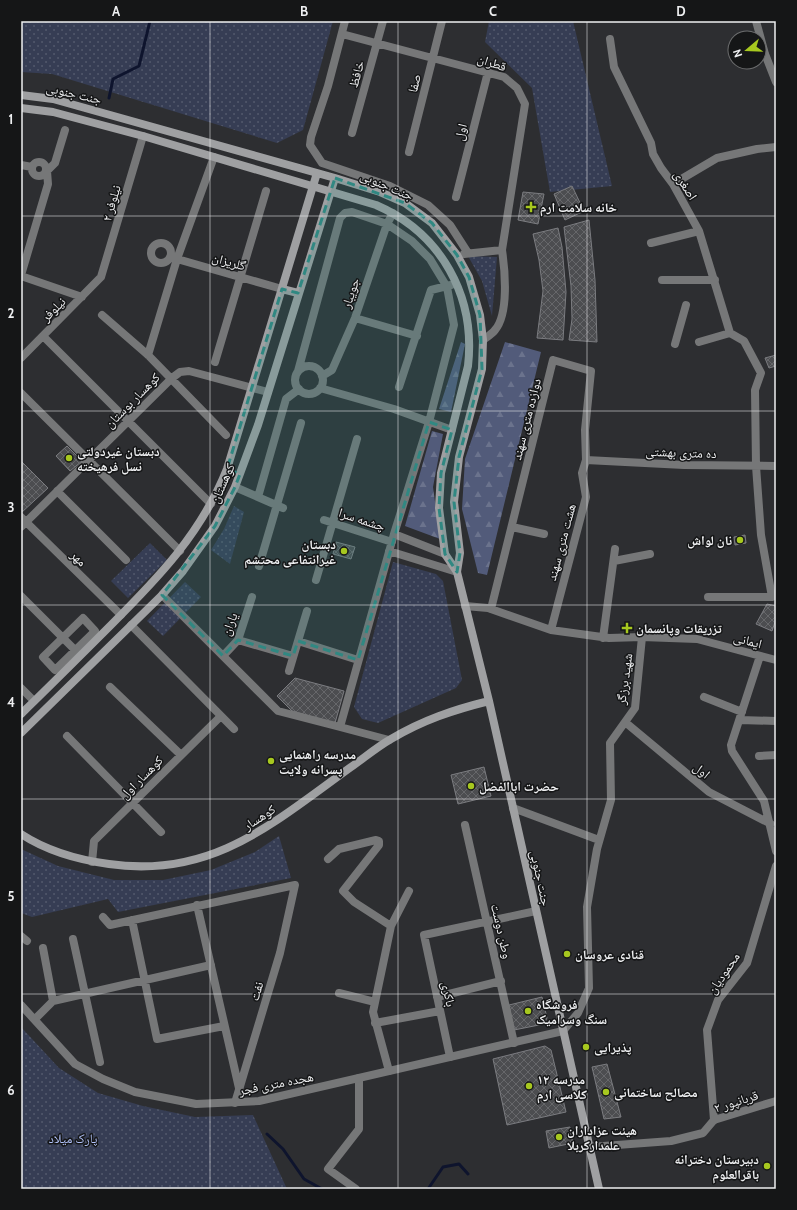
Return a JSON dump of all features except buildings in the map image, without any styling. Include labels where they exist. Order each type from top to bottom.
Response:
[{"type":"main road","name":"جنت جنوبی","points":[[21,95],[53,99],[380,192],[405,203],[432,223],[457,255],[469,277],[480,315],[483,340],[482,369],[459,457],[454,502],[460,553],[457,572]]},
{"type":"main road","name":"جنت جنوبی","points":[[21,108],[53,112],[143,136],[330,191],[393,213],[422,233],[443,259],[457,283],[468,317],[469,351],[468,366],[441,473],[439,508],[446,554],[457,572],[489,701],[599,1189]]},
{"type":"main road","name":"کوهستان","points":[[21,714],[78,653],[121,616],[152,584],[180,552],[211,504],[227,469],[317,173]]},
{"type":"main road","name":"کوهستان","points":[[21,733],[162,595],[183,571],[215,526],[240,474],[268,392],[334,178]]},
{"type":"main road","points":[[282,289],[298,293]]},
{"type":"main road","points":[[227,469],[240,474]]},
{"type":"main road","name":"کوهسار","points":[[21,834],[44,847],[92,862],[118,866],[150,867],[183,864],[213,855],[258,834],[389,740],[416,725],[446,712],[489,701]]},
{"type":"street","points":[[345,21],[328,86],[311,137],[310,145],[322,163],[390,186],[428,205],[450,225],[468,253]]},
{"type":"street","name":"خافظ","points":[[352,133],[383,21]]},
{"type":"street","name":"صفا","points":[[409,152],[442,21]]},
{"type":"street","points":[[756,21],[765,54],[776,82]]},
{"type":"street","name":"قطران","points":[[342,34],[377,42],[504,77],[517,88],[525,104],[502,250],[506,278],[504,308],[496,330],[483,340]]},
{"type":"street","name":"اصغری","points":[[610,39],[614,67],[651,143],[653,154],[673,184],[699,231],[730,333]]},
{"type":"street","name":"اول","points":[[456,197],[488,72]]},
{"type":"street","points":[[46,171],[54,163],[65,130]]},
{"type":"street","name":"نیلوفر ۲","points":[[101,277],[143,136]]},
{"type":"street","points":[[673,184],[717,158],[757,149],[776,147]]},
{"type":"street","points":[[148,355],[174,258],[214,157]]},
{"type":"street","points":[[21,165],[32,167],[34,163],[42,162],[46,165],[48,184],[21,275],[82,297]]},
{"type":"street","points":[[215,362],[266,191]]},
{"type":"street","points":[[298,371],[304,367],[311,367],[318,370],[322,376],[320,388],[313,393],[306,394],[296,385],[295,378],[340,218],[345,214],[352,212],[387,224],[412,241],[430,259],[446,287],[454,325],[429,422],[389,551],[340,727]]},
{"type":"street","name":"جویبار","points":[[322,376],[332,370],[355,318],[387,224],[393,213]]},
{"type":"street","points":[[651,243],[699,231]]},
{"type":"street","points":[[457,255],[502,250]]},
{"type":"street","name":"گلریزان","points":[[174,258],[282,289]]},
{"type":"street","name":"نیلوفر","points":[[21,358],[101,277]]},
{"type":"street","points":[[662,280],[715,280]]},
{"type":"street","points":[[399,387],[431,290],[457,283]]},
{"type":"street","points":[[675,344],[686,305]]},
{"type":"street","points":[[102,315],[172,378],[226,435]]},
{"type":"street","points":[[355,318],[416,336]]},
{"type":"street","points":[[699,342],[730,333],[744,341],[761,372],[754,390],[756,466],[761,535],[774,597],[708,597]]},
{"type":"street","points":[[43,336],[211,504]]},
{"type":"street","name":"دوازده متری سهند","points":[[491,609],[553,360],[591,371],[585,430],[586,460]]},
{"type":"street","name":"کوهسار بوستان","points":[[23,522],[180,372],[189,371],[268,392]]},
{"type":"street","points":[[320,388],[452,430]]},
{"type":"street","points":[[258,497],[286,399],[299,389]]},
{"type":"street","points":[[21,393],[180,552]]},
{"type":"street","points":[[260,566],[280,507],[301,423]]},
{"type":"street","points":[[316,580],[357,439]]},
{"type":"street","name":"ده متری بهشتی","points":[[586,460],[684,465],[776,466]]},
{"type":"street","name":"هشت متری سهند","points":[[551,630],[586,497],[582,473],[586,460]]},
{"type":"street","points":[[235,487],[280,507]]},
{"type":"street","points":[[57,491],[126,560]]},
{"type":"street","name":"چشمه‌ سرا","points":[[324,520],[446,554]]},
{"type":"street","name":"مهر","points":[[23,522],[121,616]]},
{"type":"street","points":[[512,527],[544,534]]},
{"type":"street","points":[[603,638],[615,549]]},
{"type":"street","points":[[389,551],[457,572]]},
{"type":"street","points":[[614,561],[650,554]]},
{"type":"street","points":[[162,595],[278,711],[389,740]]},
{"type":"street","points":[[21,596],[78,653]]},
{"type":"street","name":"یاران","points":[[224,656],[238,640],[252,596]]},
{"type":"street","name":"شهید برزگر","points":[[465,606],[491,609],[551,630],[603,638],[642,637],[635,708],[610,743],[611,800],[599,840],[587,907],[589,988],[578,1013],[563,1031]]},
{"type":"street","points":[[289,671],[307,611]]},
{"type":"street","points":[[83,618],[95,631],[78,653],[55,670],[43,657],[63,638],[83,618]]},
{"type":"street","points":[[131,626],[234,729]]},
{"type":"street","name":"ایمانی","points":[[642,637],[697,639],[776,660]]},
{"type":"street","points":[[238,640],[293,656]]},
{"type":"street","points":[[298,642],[358,660]]},
{"type":"street","points":[[760,656],[731,746],[732,751],[764,801],[771,824],[776,851]]},
{"type":"street","points":[[110,686],[181,755]]},
{"type":"street","points":[[21,688],[34,701]]},
{"type":"street","points":[[704,697],[741,716],[776,721]]},
{"type":"street","name":"کوهسار اول","points":[[92,862],[94,841],[221,716]]},
{"type":"street","name":"اول","points":[[626,722],[709,792],[771,824]]},
{"type":"street","points":[[67,736],[161,832]]},
{"type":"street","points":[[760,756],[776,755]]},
{"type":"street","points":[[513,808],[599,840]]},
{"type":"street","name":"وطن دوست","points":[[465,825],[514,1043]]},
{"type":"street","points":[[328,860],[339,849],[376,840],[379,841],[379,845],[343,891],[354,902],[391,926]]},
{"type":"street","name":"محمودیان","points":[[714,1120],[707,1030],[718,1000],[747,963],[776,866]]},
{"type":"street","name":"نفت","points":[[197,906],[295,885],[280,953],[235,1103]]},
{"type":"street","points":[[389,1071],[373,1012],[391,926],[409,891]]},
{"type":"street","points":[[103,917],[110,925],[197,906],[239,1090]]},
{"type":"street","points":[[488,922],[536,911]]},
{"type":"street","points":[[132,920],[157,1039],[224,1026]]},
{"type":"street","name":"باکری","points":[[450,1057],[424,935],[488,922]]},
{"type":"street","points":[[73,939],[100,1062]]},
{"type":"street","points":[[43,948],[53,1001]]},
{"type":"street","points":[[35,1019],[53,1001],[210,965]]},
{"type":"street","points":[[437,997],[501,981]]},
{"type":"street","points":[[339,993],[375,1002]]},
{"type":"street","name":"هجده متری فجر","points":[[21,1005],[75,1064],[103,1079],[136,1092],[169,1100],[196,1104],[259,1101],[563,1031]]},
{"type":"street","points":[[376,1023],[440,1010]]},
{"type":"street","points":[[356,1189],[328,1169],[359,1129],[359,1078]]},
{"type":"street","name":"قربانپور ۲","points":[[590,1147],[671,1141],[703,1133],[714,1120],[776,1101]]},
{"type":"highlighted area","points":[[335,178],[405,203],[432,223],[457,255],[469,277],[480,315],[482,369],[459,457],[454,502],[460,553],[457,572],[445,554],[439,508],[441,473],[452,430],[429,422],[358,660],[298,641],[293,656],[238,640],[223,656],[162,595],[215,526],[235,487],[240,474],[227,469],[282,289],[298,293]]},
{"type":"green space","points":[[21,21],[333,21],[303,130],[277,143],[52,74],[21,72]]},
{"type":"green space","points":[[489,21],[573,21],[612,186],[550,192],[532,88],[485,42]]},
{"type":"green space","points":[[468,256],[497,257],[492,316],[482,281]]},
{"type":"green space","points":[[461,342],[465,344],[451,412],[439,409]]},
{"type":"green space","points":[[505,342],[541,352],[487,575],[478,573],[462,509],[465,459]]},
{"type":"green space","points":[[432,431],[443,434],[433,487],[440,539],[405,526]]},
{"type":"green space","points":[[234,506],[244,512],[230,564],[211,550],[224,529]]},
{"type":"green space","points":[[150,543],[167,560],[128,598],[111,581]]},
{"type":"green space","points":[[393,562],[436,574],[443,581],[462,680],[456,688],[378,723],[362,719],[354,707]]},
{"type":"green space","points":[[185,582],[201,597],[163,636],[147,621]]},
{"type":"green space","points":[[279,836],[291,878],[118,912],[108,899],[32,917],[21,913],[21,849],[58,866],[114,880],[163,880],[211,870],[255,852]]},
{"type":"green space","name":"پارک میلاد","points":[[21,1027],[59,1068],[98,1093],[143,1106],[195,1117],[253,1115],[287,1189],[21,1189]]},
{"type":"waterway","points":[[109,98],[113,79],[139,66],[150,21]]},
{"type":"waterway","points":[[267,1134],[283,1149],[304,1179],[322,1189]]},
{"type":"waterway","points":[[428,1189],[443,1167],[459,1164],[468,1174]]},
{"type":"place","name":"خانه سلامت ارم","points":[[531,207]]},
{"type":"place","name":"دبستان غیردولتی نسل فرهیخته","points":[[69,458]]},
{"type":"place","name":"نان لواش","points":[[740,540]]},
{"type":"place","name":"دبستان غیرانتفاعی محتشم","points":[[344,551]]},
{"type":"place","name":"تزریقات وپانسمان","points":[[627,628]]},
{"type":"place","name":"مدرسه راهنمایی پسرانه ولایت","points":[[271,761]]},
{"type":"place","name":"حضرت اباالفضل","points":[[471,786]]},
{"type":"place","name":"قنادی عروسان","points":[[567,954]]},
{"type":"place","name":"فروشگاه سنگ وسرامیک","points":[[528,1011]]},
{"type":"place","name":"پذیرایی","points":[[586,1047]]},
{"type":"place","name":"مدرسه ۱۲ کلاسی ارم","points":[[529,1086]]},
{"type":"place","name":"مصالح ساختمانی","points":[[606,1092]]},
{"type":"place","name":"هیئت عزاداران علمدارکربلا","points":[[559,1137]]},
{"type":"place","name":"دبیرستان دخترانه باقرالعلوم","points":[[767,1166]]}]
